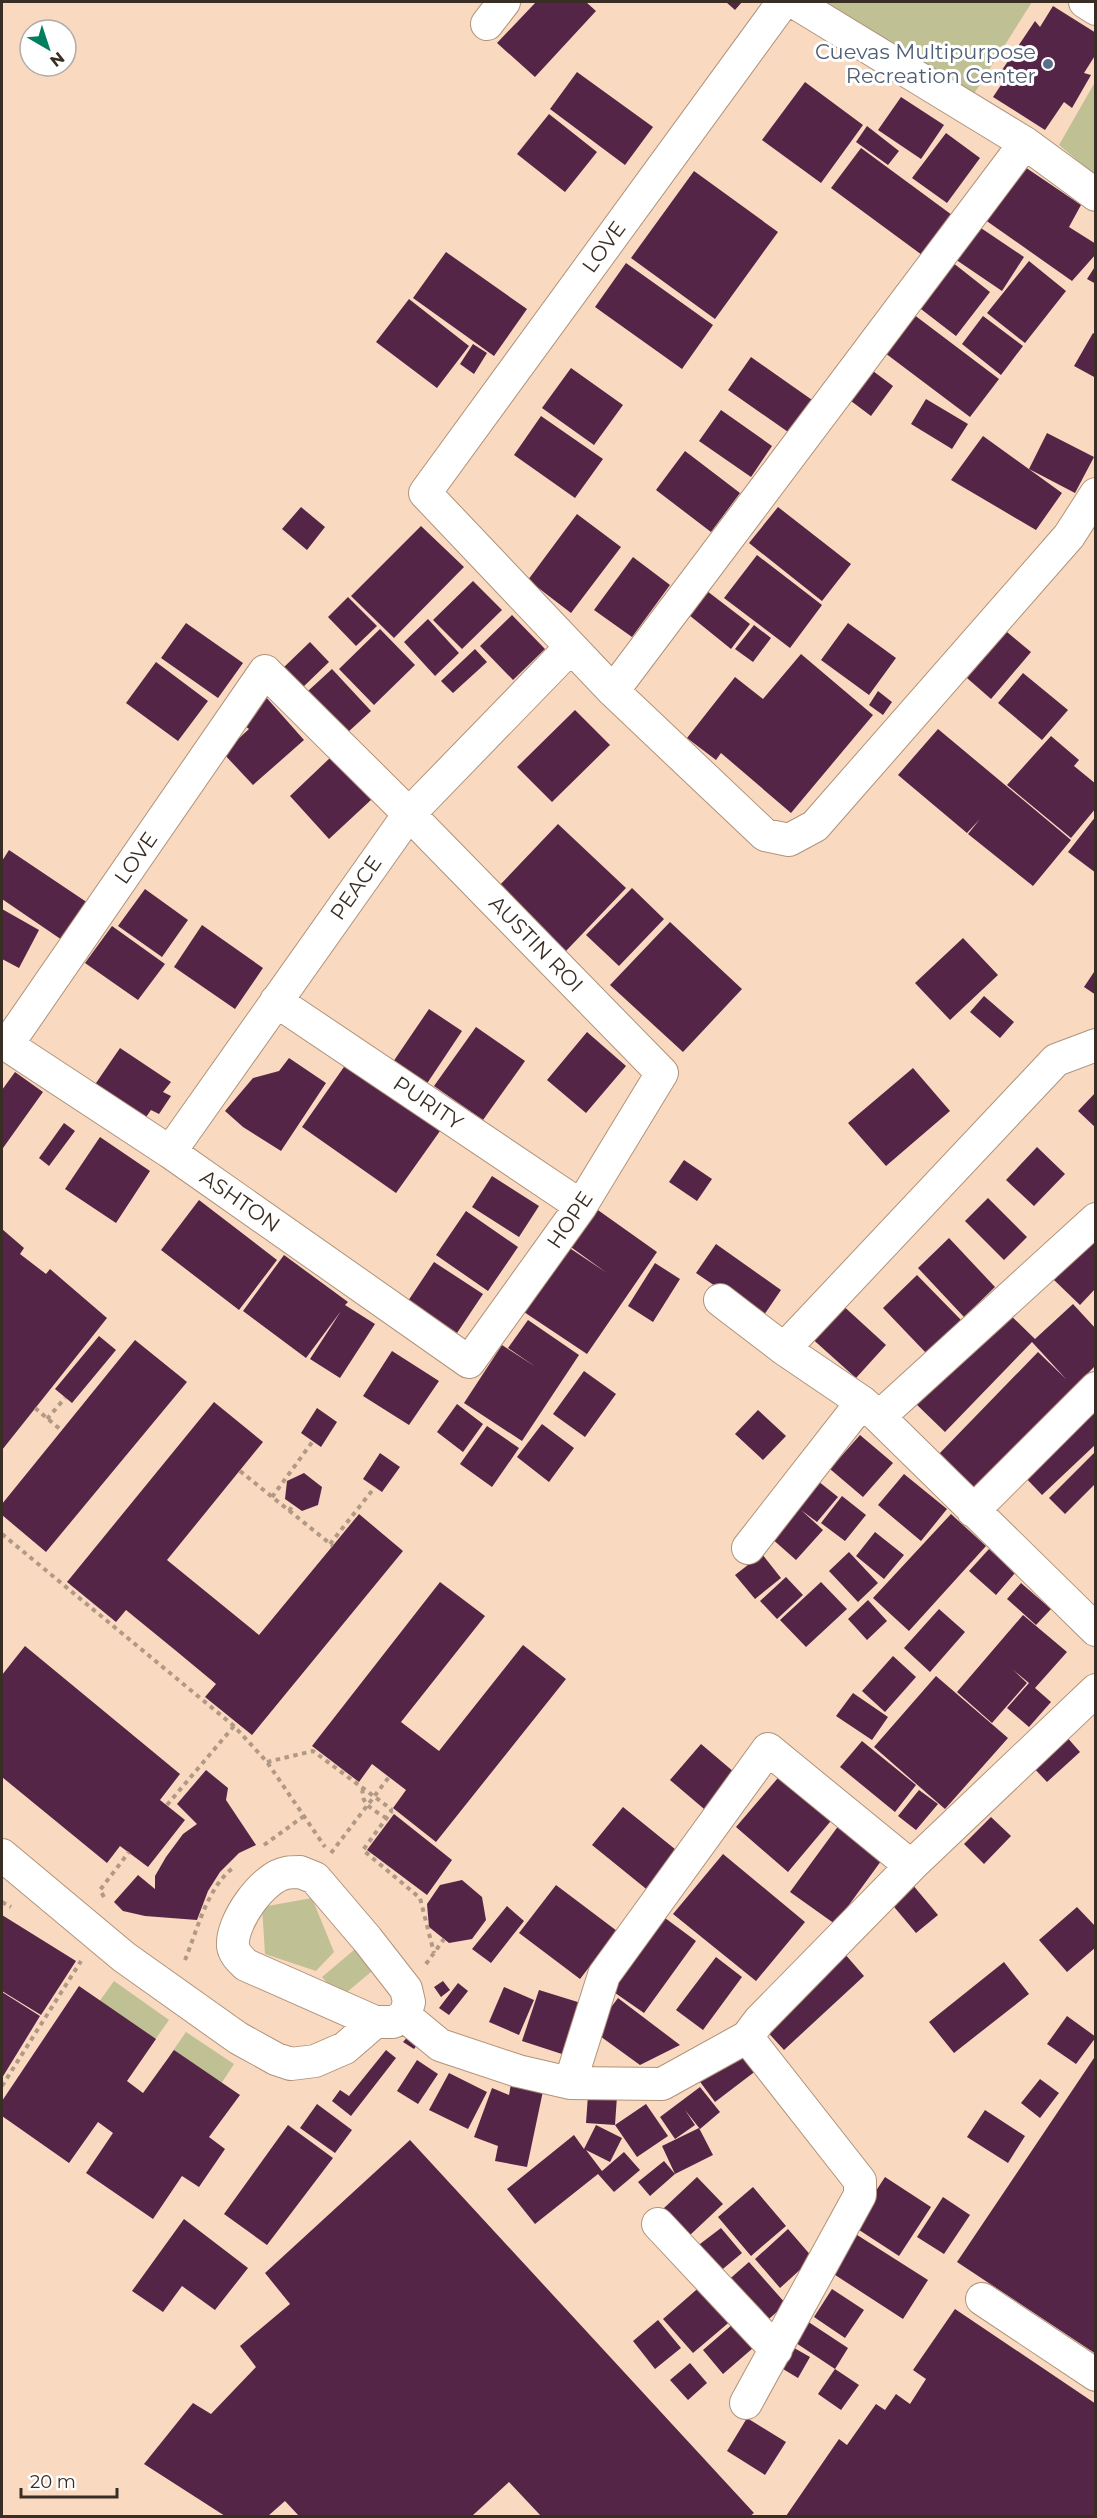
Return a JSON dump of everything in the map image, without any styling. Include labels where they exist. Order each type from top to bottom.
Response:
[{"type":"street","name":"LOVE","points":[[570,648],[425,493],[783,2]]},
{"type":"street","points":[[794,2],[1025,142],[1095,195]]},
{"type":"street","points":[[1085,2],[1095,9]]},
{"type":"street","points":[[614,691],[1025,142]]},
{"type":"street","points":[[570,648],[765,835],[789,840],[815,826],[1069,536],[1095,494]]},
{"type":"street","name":"PEACE","points":[[170,1152],[409,814],[570,648]]},
{"type":"street","name":"LOVE","points":[[7,1045],[265,671],[409,814]]},
{"type":"street","name":"AUSTIN ROI","points":[[409,814],[662,1073]]},
{"type":"street","name":"PURITY","points":[[276,1000],[581,1206]]},
{"type":"street","name":"ASHTON","points":[[7,1045],[170,1152],[469,1362]]},
{"type":"street","points":[[784,1349],[1056,1060],[1095,1045]]},
{"type":"street","name":"HOPE","points":[[469,1362],[581,1206],[662,1073]]},
{"type":"street","points":[[748,1548],[870,1410],[1095,1219]]},
{"type":"street","points":[[720,1300],[870,1410],[1095,1630]]},
{"type":"street","points":[[973,1511],[1095,1388]]},
{"type":"street","points":[[405,2016],[440,2045],[518,2071],[570,2083],[662,2084],[747,2037],[759,2021],[911,1866],[1095,1690]]},
{"type":"street","points":[[570,2083],[604,1975],[768,1749],[911,1866]]},
{"type":"street","points":[[2,1854],[124,1957],[238,2038],[276,2059],[291,2064],[315,2061],[345,2048],[375,2022]]},
{"type":"street","points":[[300,1872],[315,1878],[368,1939],[406,1989],[409,2002],[405,2016],[393,2022],[375,2022],[246,1965],[237,1956],[233,1946],[236,1929],[248,1904],[264,1886],[285,1873],[300,1872]]},
{"type":"street","points":[[746,2403],[860,2195],[860,2181],[747,2037]]},
{"type":"street","points":[[658,2224],[776,2350]]},
{"type":"street","points":[[982,2299],[1095,2375]]},
{"type":"path","points":[[48,1419],[65,1398]]},
{"type":"path","points":[[35,1408],[61,1430]]},
{"type":"path","points":[[272,1497],[313,1441]]},
{"type":"path","points":[[240,1471],[331,1545],[375,1487]]},
{"type":"path","points":[[289,1511],[293,1505]]},
{"type":"path","points":[[2,1534],[234,1726],[267,1762],[336,1863]]},
{"type":"path","points":[[167,1805],[234,1726]]},
{"type":"path","points":[[267,1762],[313,1751],[391,1809],[363,1850],[420,1898],[434,1953]]},
{"type":"path","points":[[330,1854],[389,1777]]},
{"type":"path","points":[[363,1790],[362,1799],[386,1818]]},
{"type":"path","points":[[421,1970],[444,1939]]},
{"type":"path","points":[[2,2086],[84,1956]]},
{"type":"green space","points":[[822,2],[1032,2],[972,97]]},
{"type":"green space","points":[[1095,82],[1095,175],[1059,145]]},
{"type":"green space","points":[[312,1898],[334,1952],[316,1971],[265,1954],[262,1907]]},
{"type":"green space","points":[[367,1939],[384,1961],[340,1998],[322,1977]]},
{"type":"green space","points":[[114,1981],[169,2020],[152,2044],[96,2006]]},
{"type":"green space","points":[[186,2032],[234,2064],[219,2087],[170,2055]]},
{"type":"building","points":[[536,2],[586,2],[596,11],[535,77],[497,43]]},
{"type":"building","points":[[726,2],[742,2],[735,10]]},
{"type":"building","name":"Cuevas Multipurpose Recreation Center","points":[[1053,6],[1096,33],[1096,54],[1084,73],[1091,75],[1072,108],[1064,102],[1045,130],[993,97],[1003,82],[998,76],[1035,21],[1040,27]]},
{"type":"building","points":[[577,72],[653,127],[625,165],[550,109]]},
{"type":"building","points":[[805,82],[863,125],[821,183],[762,140]]},
{"type":"building","points":[[901,97],[944,125],[921,159],[878,130]]},
{"type":"building","points":[[549,114],[597,152],[565,192],[517,154]]},
{"type":"building","points":[[867,126],[899,151],[888,165],[856,142]]},
{"type":"building","points":[[946,133],[980,158],[947,203],[912,178]]},
{"type":"building","points":[[861,148],[952,215],[922,255],[831,188]]},
{"type":"building","points":[[1019,163],[1081,205],[1069,227],[1096,244],[1096,254],[1072,281],[981,217]]},
{"type":"building","points":[[694,171],[778,232],[715,319],[631,258]]},
{"type":"building","points":[[975,224],[1024,257],[1002,291],[952,257]]},
{"type":"building","points":[[446,252],[527,309],[494,356],[413,298]]},
{"type":"building","points":[[1029,261],[1066,291],[1025,343],[987,313]]},
{"type":"building","points":[[952,262],[990,292],[956,336],[917,306]]},
{"type":"building","points":[[626,263],[713,325],[682,369],[595,307]]},
{"type":"building","points":[[1096,265],[1096,284],[1087,279]]},
{"type":"building","points":[[409,299],[469,346],[437,388],[376,342]]},
{"type":"building","points":[[913,314],[999,379],[970,417],[885,353]]},
{"type":"building","points":[[983,316],[1023,346],[1001,375],[962,344]]},
{"type":"building","points":[[1093,333],[1096,335],[1096,378],[1074,366]]},
{"type":"building","points":[[473,344],[487,353],[474,374],[460,364]]},
{"type":"building","points":[[751,357],[815,402],[791,434],[728,390]]},
{"type":"building","points":[[571,368],[623,405],[594,445],[542,408]]},
{"type":"building","points":[[873,371],[893,386],[871,416],[851,401]]},
{"type":"building","points":[[926,399],[968,424],[952,449],[911,424]]},
{"type":"building","points":[[721,410],[772,446],[751,477],[699,441]]},
{"type":"building","points":[[541,416],[603,459],[575,498],[514,455]]},
{"type":"building","points":[[1047,433],[1094,457],[1075,493],[1029,469]]},
{"type":"building","points":[[983,436],[1062,493],[1036,530],[951,480]]},
{"type":"building","points":[[685,451],[740,493],[711,532],[656,490]]},
{"type":"building","points":[[301,507],[325,527],[307,550],[282,529]]},
{"type":"building","points":[[778,507],[851,564],[822,601],[749,543]]},
{"type":"building","points":[[577,514],[621,547],[571,613],[528,580]]},
{"type":"building","points":[[421,526],[464,567],[394,638],[351,596]]},
{"type":"building","points":[[757,555],[822,605],[790,648],[724,598]]},
{"type":"building","points":[[633,557],[670,585],[632,637],[594,610]]},
{"type":"building","points":[[473,581],[502,610],[462,649],[433,620]]},
{"type":"building","points":[[707,591],[750,624],[731,649],[689,615]]},
{"type":"building","points":[[348,597],[377,626],[356,646],[328,617]]},
{"type":"building","points":[[512,615],[545,649],[513,680],[480,646]]},
{"type":"building","points":[[428,619],[459,653],[435,676],[404,642]]},
{"type":"building","points":[[186,623],[243,663],[218,698],[161,658]]},
{"type":"building","points":[[848,623],[896,658],[869,695],[821,660]]},
{"type":"building","points":[[754,625],[771,638],[753,662],[735,649]]},
{"type":"building","points":[[380,629],[415,665],[374,705],[339,669]]},
{"type":"building","points":[[1007,632],[1031,652],[991,699],[967,678]]},
{"type":"building","points":[[310,642],[329,662],[301,689],[282,669]]},
{"type":"building","points":[[475,649],[487,662],[453,693],[441,681]]},
{"type":"building","points":[[801,654],[873,715],[791,813],[721,753],[716,760],[687,738],[735,677],[763,699]]},
{"type":"building","points":[[156,662],[208,701],[178,741],[126,703]]},
{"type":"building","points":[[332,669],[371,711],[347,733],[308,691]]},
{"type":"building","points":[[1023,673],[1068,710],[1042,740],[998,703]]},
{"type":"building","points":[[878,691],[892,702],[883,715],[869,705]]},
{"type":"building","points":[[265,696],[304,740],[253,785],[223,753],[249,729],[242,724]]},
{"type":"building","points":[[575,710],[610,745],[552,802],[517,767]]},
{"type":"building","points":[[938,729],[1071,840],[1033,886],[968,834],[980,819],[967,833],[898,775]]},
{"type":"building","points":[[1051,736],[1079,760],[1074,766],[1096,784],[1096,808],[1071,838],[1007,785]]},
{"type":"building","points":[[332,756],[372,799],[329,839],[290,796]]},
{"type":"building","points":[[1096,816],[1096,873],[1068,852]]},
{"type":"building","points":[[558,824],[626,888],[566,951],[498,887]]},
{"type":"building","points":[[9,850],[88,903],[62,940],[2,899],[2,861]]},
{"type":"building","points":[[632,888],[664,919],[619,966],[586,935]]},
{"type":"building","points":[[145,889],[188,920],[162,957],[118,926]]},
{"type":"building","points":[[2,909],[39,930],[19,968],[2,959]]},
{"type":"building","points":[[670,922],[742,989],[683,1052],[610,985]]},
{"type":"building","points":[[202,925],[263,968],[235,1009],[174,967]]},
{"type":"building","points":[[112,926],[165,964],[138,1000],[85,963]]},
{"type":"building","points":[[963,938],[998,975],[950,1020],[915,983]]},
{"type":"building","points":[[1096,969],[1096,995],[1084,987]]},
{"type":"building","points":[[984,996],[1014,1022],[1000,1038],[970,1012]]},
{"type":"building","points":[[429,1009],[462,1031],[426,1085],[393,1062]]},
{"type":"building","points":[[476,1027],[525,1061],[483,1120],[434,1086]]},
{"type":"building","points":[[587,1032],[626,1066],[586,1113],[547,1080]]},
{"type":"building","points":[[120,1048],[171,1082],[163,1092],[171,1096],[159,1114],[151,1110],[144,1120],[94,1086]]},
{"type":"building","points":[[289,1058],[326,1083],[281,1151],[243,1127],[225,1111],[253,1078],[279,1071]]},
{"type":"building","points":[[346,1064],[440,1131],[396,1193],[302,1127]]},
{"type":"building","points":[[913,1068],[950,1111],[886,1166],[848,1123]]},
{"type":"building","points":[[15,1072],[43,1092],[3,1148],[2,1090]]},
{"type":"building","points":[[1096,1092],[1096,1128],[1078,1111]]},
{"type":"building","points":[[64,1123],[75,1131],[49,1166],[39,1158]]},
{"type":"building","points":[[100,1137],[150,1171],[116,1223],[65,1189]]},
{"type":"building","points":[[1037,1147],[1065,1174],[1034,1206],[1006,1180]]},
{"type":"building","points":[[684,1160],[712,1179],[697,1201],[669,1182]]},
{"type":"building","points":[[492,1176],[539,1206],[519,1237],[472,1207]]},
{"type":"building","points":[[988,1198],[1027,1237],[1004,1260],[965,1221]]},
{"type":"building","points":[[199,1200],[277,1260],[239,1310],[161,1250]]},
{"type":"building","points":[[595,1208],[657,1252],[587,1354],[524,1312],[568,1247],[607,1273],[568,1245]]},
{"type":"building","points":[[466,1211],[518,1247],[488,1291],[436,1255]]},
{"type":"building","points":[[2,1229],[24,1248],[20,1254],[46,1274],[50,1269],[107,1318],[2,1450]]},
{"type":"building","points":[[1096,1237],[1096,1288],[1080,1305],[1054,1280]]},
{"type":"building","points":[[949,1238],[995,1287],[964,1317],[918,1268]]},
{"type":"building","points":[[716,1244],[781,1290],[762,1318],[696,1273]]},
{"type":"building","points":[[284,1255],[348,1302],[345,1305],[375,1324],[340,1378],[310,1359],[341,1311],[306,1358],[243,1311]]},
{"type":"building","points":[[434,1262],[483,1294],[457,1333],[408,1301]]},
{"type":"building","points":[[655,1263],[680,1279],[653,1322],[628,1306]]},
{"type":"building","points":[[917,1275],[961,1320],[927,1354],[883,1308]]},
{"type":"building","points":[[839,1302],[886,1345],[856,1378],[808,1335]]},
{"type":"building","points":[[1073,1304],[1096,1329],[1096,1365],[974,1489],[938,1455],[1038,1352],[1066,1379],[1032,1342],[945,1432],[914,1402],[1004,1309],[1035,1339]]},
{"type":"building","points":[[528,1320],[579,1355],[522,1441],[464,1403],[502,1345],[536,1367],[508,1348]]},
{"type":"building","points":[[99,1336],[116,1350],[72,1403],[55,1389]]},
{"type":"building","points":[[135,1340],[187,1382],[46,1552],[2,1515],[2,1504]]},
{"type":"building","points":[[392,1351],[439,1381],[409,1425],[363,1396]]},
{"type":"building","points":[[584,1371],[616,1394],[585,1437],[553,1414]]},
{"type":"building","points":[[214,1402],[263,1442],[167,1560],[259,1635],[359,1514],[403,1551],[252,1735],[205,1697],[216,1684],[175,1650],[126,1610],[116,1622],[67,1582]]},
{"type":"building","points":[[457,1404],[483,1424],[463,1452],[437,1432]]},
{"type":"building","points":[[1096,1404],[1096,1444],[1042,1495],[1023,1475]]},
{"type":"building","points":[[317,1408],[337,1422],[321,1447],[301,1433]]},
{"type":"building","points":[[758,1410],[786,1436],[763,1460],[735,1434]]},
{"type":"building","points":[[542,1424],[574,1448],[549,1482],[517,1457]]},
{"type":"building","points":[[487,1426],[519,1448],[492,1487],[460,1464]]},
{"type":"building","points":[[860,1435],[893,1463],[863,1497],[830,1469]]},
{"type":"building","points":[[1096,1451],[1096,1483],[1065,1514],[1049,1498]]},
{"type":"building","points":[[380,1453],[400,1467],[382,1492],[363,1479]]},
{"type":"building","points":[[304,1473],[322,1487],[318,1505],[302,1511],[285,1499],[287,1481]]},
{"type":"building","points":[[904,1474],[947,1509],[921,1541],[878,1505]]},
{"type":"building","points":[[818,1481],[838,1497],[817,1522],[801,1510],[823,1530],[796,1560],[770,1537]]},
{"type":"building","points":[[842,1496],[866,1515],[845,1541],[821,1523]]},
{"type":"building","points":[[951,1514],[986,1546],[909,1631],[873,1598]]},
{"type":"building","points":[[875,1532],[904,1555],[884,1579],[856,1556]]},
{"type":"building","points":[[989,1549],[1015,1573],[996,1595],[969,1571]]},
{"type":"building","points":[[849,1552],[878,1583],[858,1602],[829,1571]]},
{"type":"building","points":[[762,1554],[781,1578],[755,1599],[735,1575]]},
{"type":"building","points":[[786,1577],[803,1595],[777,1619],[760,1601]]},
{"type":"building","points":[[440,1582],[485,1616],[401,1722],[439,1751],[523,1645],[566,1679],[436,1842],[393,1808],[406,1790],[372,1764],[359,1782],[312,1746]]},
{"type":"building","points":[[821,1582],[847,1609],[806,1647],[780,1620]]},
{"type":"building","points":[[1021,1583],[1051,1609],[1036,1625],[1007,1599]]},
{"type":"building","points":[[868,1600],[887,1621],[867,1640],[848,1619]]},
{"type":"building","points":[[939,1609],[965,1632],[930,1672],[904,1648]]},
{"type":"building","points":[[1023,1615],[1067,1652],[1035,1688],[1051,1702],[1029,1727],[1007,1708],[1029,1683],[1012,1669],[1027,1683],[992,1723],[957,1692]]},
{"type":"building","points":[[25,1646],[180,1774],[160,1800],[185,1820],[148,1867],[120,1846],[107,1863],[2,1777],[2,1675]]},
{"type":"building","points":[[893,1656],[916,1677],[885,1712],[862,1691]]},
{"type":"building","points":[[936,1676],[1008,1738],[945,1809],[874,1747]]},
{"type":"building","points":[[853,1693],[888,1717],[872,1740],[836,1716]]},
{"type":"building","points":[[1065,1735],[1080,1752],[1047,1782],[1031,1765]]},
{"type":"building","points":[[862,1741],[916,1785],[895,1812],[840,1767]]},
{"type":"building","points":[[701,1744],[741,1778],[710,1814],[670,1780]]},
{"type":"building","points":[[206,1770],[228,1788],[226,1800],[256,1845],[239,1853],[220,1872],[208,1891],[197,1920],[145,1916],[123,1911],[114,1902],[138,1875],[155,1889],[155,1876],[166,1857],[183,1834],[197,1824],[177,1804]]},
{"type":"building","points":[[783,1772],[835,1816],[788,1872],[736,1827]]},
{"type":"building","points":[[919,1790],[938,1804],[916,1830],[898,1816]]},
{"type":"building","points":[[623,1807],[681,1854],[650,1892],[592,1845]]},
{"type":"building","points":[[394,1814],[452,1860],[427,1895],[367,1850]]},
{"type":"building","points":[[991,1817],[1011,1836],[984,1864],[964,1844]]},
{"type":"building","points":[[839,1825],[884,1857],[835,1924],[790,1892]]},
{"type":"building","points":[[723,1854],[805,1922],[756,1981],[673,1914]]},
{"type":"building","points":[[462,1880],[482,1897],[486,1920],[472,1939],[449,1943],[429,1927],[427,1904],[440,1885]]},
{"type":"building","points":[[912,1884],[938,1915],[916,1933],[890,1902]]},
{"type":"building","points":[[556,1885],[617,1931],[580,1979],[519,1933]]},
{"type":"building","points":[[507,1906],[524,1921],[491,1963],[472,1949]]},
{"type":"building","points":[[1077,1907],[1096,1927],[1096,1947],[1067,1972],[1039,1940]]},
{"type":"building","points":[[2,1915],[76,1961],[41,2015],[2,1991]]},
{"type":"building","points":[[661,1915],[696,1941],[644,2013],[608,1988]]},
{"type":"building","points":[[844,1953],[864,1976],[784,2050],[763,2027]]},
{"type":"building","points":[[716,1957],[742,1977],[703,2030],[676,2010]]},
{"type":"building","points":[[1004,1962],[1029,1994],[954,2053],[929,2022]]},
{"type":"building","points":[[443,1981],[450,1990],[441,1997],[434,1987]]},
{"type":"building","points":[[458,1983],[468,1991],[449,2015],[439,2008]]},
{"type":"building","points":[[79,1986],[156,2039],[127,2081],[143,2093],[174,2050],[240,2095],[209,2137],[225,2149],[199,2187],[182,2176],[153,2219],[86,2173],[113,2133],[98,2122],[69,2163],[2,2116],[2,2101]]},
{"type":"building","points":[[504,1987],[534,2000],[519,2035],[489,2022]]},
{"type":"building","points":[[539,1990],[581,2003],[565,2055],[522,2041]]},
{"type":"building","points":[[2,1992],[40,2016],[2,2078]]},
{"type":"building","points":[[618,1998],[680,2045],[640,2065],[593,2031]]},
{"type":"building","points":[[1067,2016],[1096,2037],[1076,2064],[1047,2044]]},
{"type":"building","points":[[411,2033],[421,2040],[414,2049],[403,2042]]},
{"type":"building","points":[[740,2047],[757,2070],[715,2102],[698,2079]]},
{"type":"building","points":[[386,2050],[396,2058],[351,2116],[332,2101],[340,2090],[349,2096]]},
{"type":"building","points":[[1096,2055],[1096,2354],[957,2262]]},
{"type":"building","points":[[417,2060],[438,2074],[418,2104],[397,2091]]},
{"type":"building","points":[[449,2073],[487,2092],[468,2129],[429,2110]]},
{"type":"building","points":[[1040,2079],[1059,2093],[1040,2118],[1021,2103]]},
{"type":"building","points":[[511,2084],[543,2091],[527,2167],[495,2161],[498,2146],[474,2137],[492,2088],[509,2095]]},
{"type":"building","points":[[700,2087],[720,2112],[700,2129],[685,2110],[695,2125],[675,2139],[660,2117]]},
{"type":"building","points":[[588,2095],[617,2096],[615,2125],[586,2123]]},
{"type":"building","points":[[317,2104],[352,2130],[335,2153],[300,2128]]},
{"type":"building","points":[[646,2104],[668,2136],[637,2157],[615,2125]]},
{"type":"building","points":[[985,2110],[1025,2136],[1008,2163],[967,2137]]},
{"type":"building","points":[[288,2125],[333,2158],[267,2245],[224,2214]]},
{"type":"building","points":[[596,2125],[622,2138],[610,2162],[586,2150],[602,2171],[624,2152],[640,2170],[614,2192],[598,2174],[535,2224],[507,2189],[574,2135],[584,2149]]},
{"type":"building","points":[[699,2128],[713,2155],[675,2174],[662,2146]]},
{"type":"building","points":[[410,2140],[754,2513],[750,2516],[541,2516],[509,2482],[472,2516],[299,2516],[285,2501],[268,2516],[225,2516],[144,2464],[193,2403],[211,2414],[256,2367],[240,2346],[290,2304],[265,2273]]},
{"type":"building","points":[[664,2161],[675,2174],[650,2196],[638,2182]]},
{"type":"building","points":[[697,2177],[723,2204],[689,2236],[663,2209]]},
{"type":"building","points":[[885,2177],[931,2207],[899,2256],[853,2226]]},
{"type":"building","points":[[753,2187],[786,2226],[751,2256],[718,2217]]},
{"type":"building","points":[[943,2197],[970,2215],[944,2254],[917,2237]]},
{"type":"building","points":[[184,2219],[248,2268],[215,2310],[182,2286],[163,2312],[132,2291]]},
{"type":"building","points":[[721,2228],[742,2253],[718,2273],[696,2247]]},
{"type":"building","points":[[788,2229],[813,2258],[780,2288],[755,2259]]},
{"type":"building","points":[[854,2233],[928,2280],[903,2319],[829,2271]]},
{"type":"building","points":[[749,2262],[786,2304],[762,2325],[725,2283]]},
{"type":"building","points":[[703,2284],[733,2319],[693,2353],[663,2319]]},
{"type":"building","points":[[832,2289],[864,2310],[845,2338],[814,2317]]},
{"type":"building","points":[[955,2309],[1096,2404],[1096,2516],[786,2516],[839,2439],[847,2445],[876,2404],[885,2410],[896,2394],[910,2404],[926,2379],[913,2370]]},
{"type":"building","points":[[658,2320],[681,2348],[655,2369],[633,2341]]},
{"type":"building","points":[[807,2321],[848,2348],[835,2369],[793,2341]]},
{"type":"building","points":[[733,2324],[753,2348],[723,2374],[703,2350]]},
{"type":"building","points":[[789,2345],[810,2357],[798,2378],[778,2366]]},
{"type":"building","points":[[690,2363],[707,2383],[688,2400],[670,2380]]},
{"type":"building","points":[[835,2369],[859,2385],[841,2410],[818,2394]]},
{"type":"building","points":[[747,2418],[786,2442],[765,2475],[727,2451]]},
{"type":"place","name":"Cuevas Multipurpose Recreation Center","points":[[1048,64]]}]
